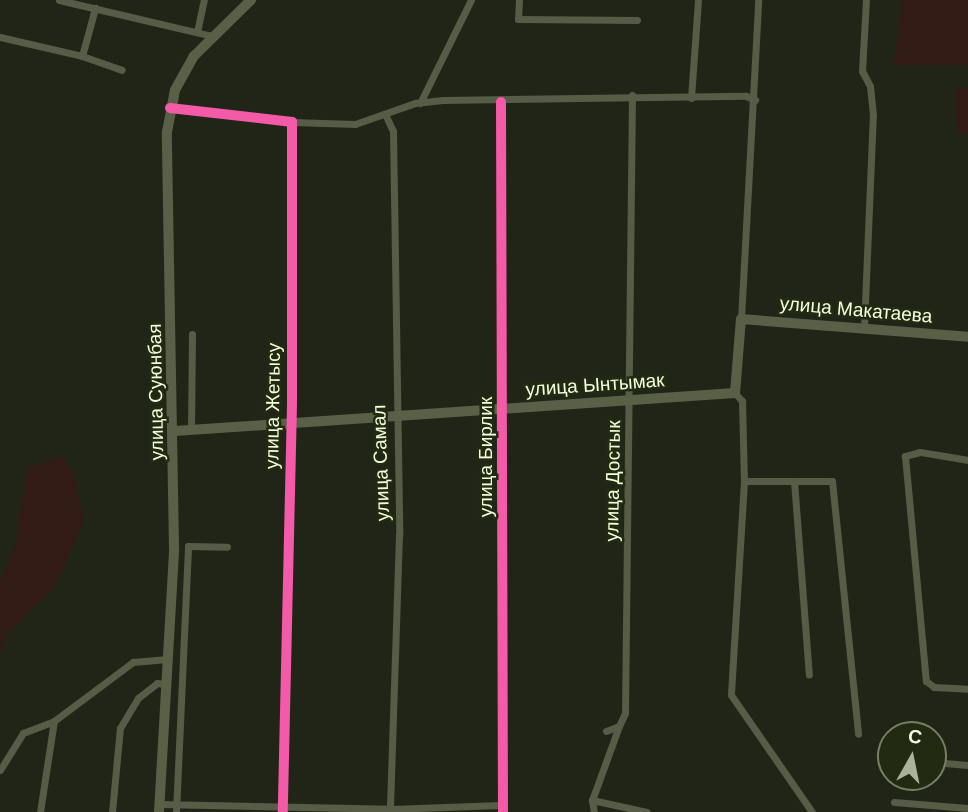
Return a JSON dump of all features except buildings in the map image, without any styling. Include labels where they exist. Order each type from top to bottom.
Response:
[{"type":"street","points":[[59,0],[213,36]]},
{"type":"street","points":[[197,32],[204,0]]},
{"type":"street","name":"улица Суюнбая","points":[[159,808],[168,659],[174,430],[167,132],[170,108],[194,56],[251,0]]},
{"type":"street","points":[[420,103],[471,0]]},
{"type":"street","points":[[519,0],[518,19],[637,20]]},
{"type":"street","points":[[691,98],[698,0]]},
{"type":"street","points":[[758,0],[755,100],[735,393],[742,401],[744,481],[731,695],[812,812]]},
{"type":"street","points":[[864,327],[873,115],[870,86],[862,71],[866,0]]},
{"type":"street","points":[[82,55],[95,8]]},
{"type":"street","points":[[0,37],[82,55],[122,70]]},
{"type":"street","points":[[170,108],[335,127],[420,103],[633,97],[755,100]]},
{"type":"street","name":"улица Достык","points":[[592,800],[625,713],[633,97]]},
{"type":"street","name":"улица Бирлик","points":[[501,102],[502,808]]},
{"type":"street","name":"улица Самал","points":[[385,114],[393,131],[398,535],[390,810]]},
{"type":"street","name":"улица Жетысу","points":[[284,810],[292,122]]},
{"type":"street","name":"улица Макатаева","points":[[741,319],[968,337]]},
{"type":"street","points":[[191,429],[192,334]]},
{"type":"street","name":"улица Ынтымак","points":[[174,430],[735,393]]},
{"type":"street","points":[[968,460],[920,452],[905,456],[926,681],[934,687],[968,689]]},
{"type":"street","points":[[744,481],[832,481],[858,734]]},
{"type":"street","points":[[794,481],[809,674]]},
{"type":"street","points":[[176,808],[188,547],[227,547]]},
{"type":"street","points":[[0,770],[23,733],[54,721],[133,662],[168,659]]},
{"type":"street","points":[[111,812],[120,728],[138,698],[157,683],[166,684]]},
{"type":"street","points":[[40,812],[54,721]]},
{"type":"street","points":[[606,731],[619,726]]},
{"type":"street","points":[[947,763],[968,765]]},
{"type":"street","points":[[594,812],[592,800],[647,812]]},
{"type":"street","points":[[894,802],[968,808]]},
{"type":"street","points":[[159,808],[502,808]]},
{"type":"shaded area","points":[[902,0],[968,0],[968,65],[894,65]]},
{"type":"shaded area","points":[[955,88],[968,88],[968,133],[957,134]]},
{"type":"shaded area","points":[[62,456],[73,473],[84,521],[53,589],[7,633],[0,655],[0,580],[15,546],[27,469]]},
{"type":"cycle path","points":[[501,102],[503,812]]},
{"type":"cycle path","points":[[170,108],[292,122],[292,404],[283,812]]}]
